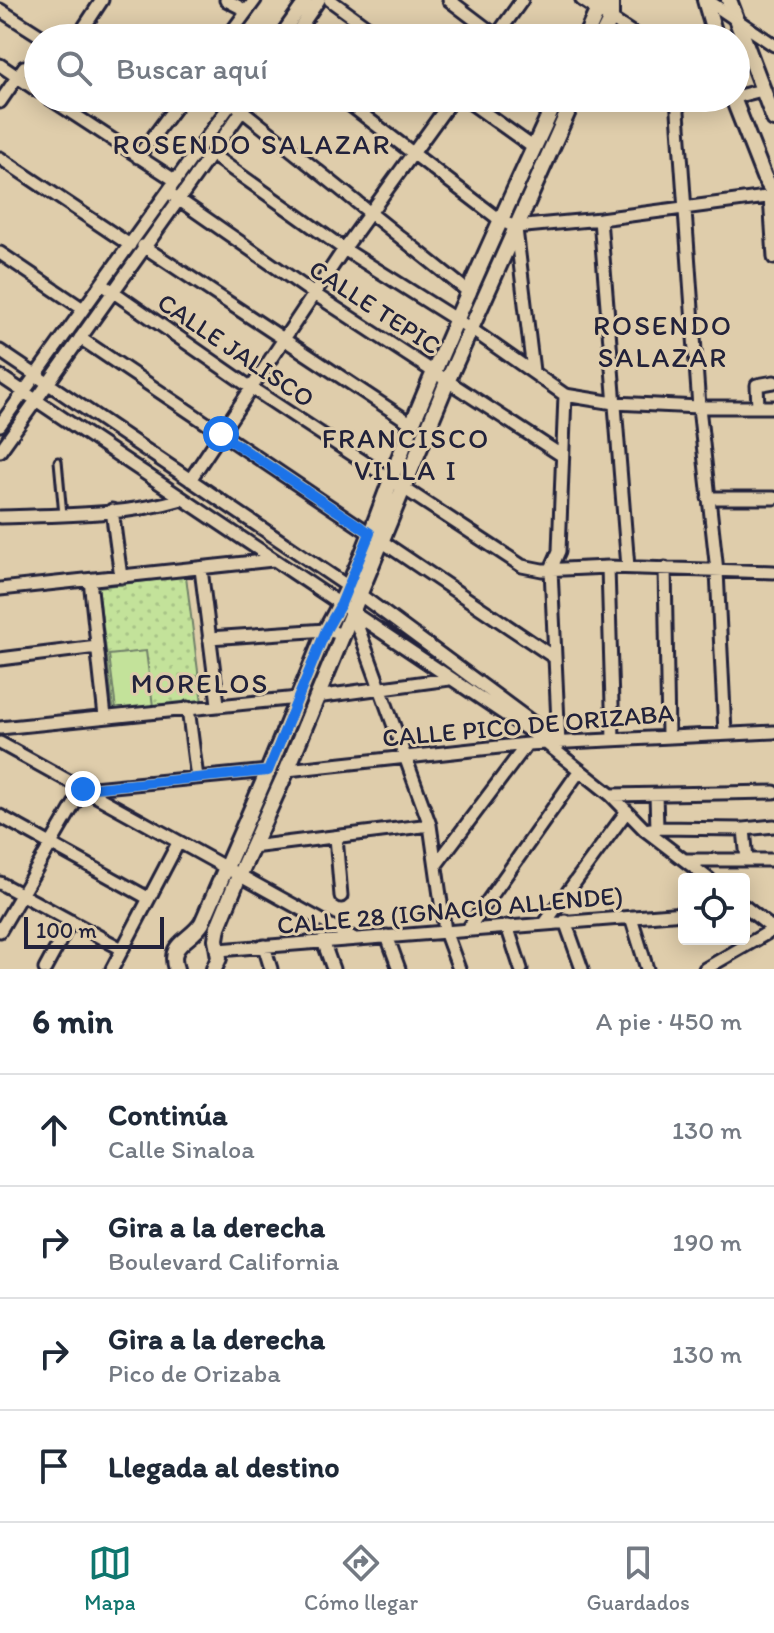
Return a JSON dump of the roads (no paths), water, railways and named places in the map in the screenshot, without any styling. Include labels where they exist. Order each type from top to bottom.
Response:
[{"type":"street","points":[[86,24],[102,0]]},
{"type":"street","points":[[226,0],[247,11]]},
{"type":"street","points":[[237,24],[255,0]]},
{"type":"street","points":[[289,24],[306,0]]},
{"type":"street","points":[[303,24],[319,0]]},
{"type":"street","points":[[330,0],[363,24]]},
{"type":"street","points":[[449,0],[480,24]]},
{"type":"street","points":[[506,24],[522,0]]},
{"type":"street","points":[[611,0],[595,9],[618,24]]},
{"type":"street","points":[[706,0],[744,24]]},
{"type":"street","points":[[706,0],[712,24]]},
{"type":"street","points":[[729,0],[738,24]]},
{"type":"street","points":[[0,10],[24,25]]},
{"type":"street","points":[[750,28],[774,45]]},
{"type":"street","points":[[750,57],[774,119]]},
{"type":"street","points":[[0,65],[24,82]]},
{"type":"street","points":[[0,102],[24,67]]},
{"type":"street","points":[[750,93],[762,90]]},
{"type":"street","points":[[70,112],[176,181]]},
{"type":"street","points":[[138,157],[172,112]]},
{"type":"street","points":[[0,451],[114,292],[173,195],[176,181],[225,112]]},
{"type":"street","points":[[0,425],[130,245],[211,154],[241,112]]},
{"type":"street","points":[[244,112],[467,291]]},
{"type":"street","points":[[359,112],[499,219],[515,227],[600,219],[773,195]]},
{"type":"street","points":[[190,480],[313,293],[443,112]]},
{"type":"street","points":[[484,112],[531,146]]},
{"type":"street","points":[[397,483],[412,424],[467,291],[547,112]]},
{"type":"street","points":[[176,969],[174,953],[177,945],[198,930],[252,847],[287,770],[341,634],[346,607],[397,483],[447,382],[568,112]]},
{"type":"street","points":[[678,112],[699,407],[717,571],[725,732]]},
{"type":"street","points":[[738,112],[773,195],[774,258]]},
{"type":"street","points":[[211,154],[344,249],[471,329],[565,395],[614,403],[774,407]]},
{"type":"street","points":[[0,158],[130,245]]},
{"type":"street","name":"CALLE TEPIC","points":[[173,195],[313,293],[561,455]]},
{"type":"street","points":[[600,219],[628,567]]},
{"type":"street","points":[[515,227],[533,371]]},
{"type":"street","points":[[143,246],[412,424]]},
{"type":"street","points":[[0,253],[83,309]]},
{"type":"street","name":"CALLE JALISCO","points":[[102,284],[250,387],[522,566],[532,569],[628,567],[774,572]]},
{"type":"street","points":[[80,338],[555,658]]},
{"type":"street","points":[[0,351],[354,590],[556,746],[701,873]]},
{"type":"street","points":[[0,376],[449,679],[556,746]]},
{"type":"street","points":[[758,407],[757,385],[774,382]]},
{"type":"street","points":[[556,746],[551,569],[559,551],[565,395]]},
{"type":"street","points":[[708,498],[774,498]]},
{"type":"street","points":[[0,517],[63,515],[162,505],[182,499]]},
{"type":"street","points":[[112,510],[121,577]]},
{"type":"street","points":[[0,589],[273,560]]},
{"type":"street","points":[[608,567],[613,739]]},
{"type":"street","points":[[665,568],[668,735]]},
{"type":"street","points":[[201,569],[218,704]]},
{"type":"street","points":[[90,580],[105,717]]},
{"type":"street","points":[[214,969],[219,958],[217,944],[233,873],[268,771],[326,630],[346,607]]},
{"type":"street","points":[[346,607],[430,825],[445,931],[459,969]]},
{"type":"street","points":[[209,638],[326,630],[341,634]]},
{"type":"street","points":[[0,659],[97,647]]},
{"type":"street","points":[[316,697],[449,679]]},
{"type":"street","points":[[0,728],[298,698]]},
{"type":"street","points":[[188,708],[197,778]]},
{"type":"street","name":"CALLE PICO DE ORIZABA","points":[[287,770],[527,744],[556,746],[668,735],[774,732]]},
{"type":"street","points":[[0,743],[355,939]]},
{"type":"street","points":[[436,865],[527,744]]},
{"type":"street","points":[[468,929],[580,770]]},
{"type":"street","points":[[83,789],[268,771]]},
{"type":"street","points":[[0,931],[83,789]]},
{"type":"street","points":[[611,795],[774,792]]},
{"type":"street","points":[[651,829],[656,795]]},
{"type":"street","points":[[545,923],[627,811]]},
{"type":"street","points":[[0,816],[148,898]]},
{"type":"street","points":[[252,847],[430,825]]},
{"type":"street","points":[[651,829],[774,826]]},
{"type":"street","points":[[744,829],[747,860]]},
{"type":"street","points":[[336,837],[341,896]]},
{"type":"street","points":[[112,969],[178,843]]},
{"type":"street","points":[[684,860],[774,860]]},
{"type":"street","points":[[0,883],[122,949]]},
{"type":"street","points":[[705,969],[774,929],[750,911]]},
{"type":"street","name":"CALLE 28 (IGNACIO ALLENDE)","points":[[217,944],[264,946],[678,913]]},
{"type":"street","points":[[631,917],[647,969]]},
{"type":"street","points":[[45,969],[71,921]]},
{"type":"street","points":[[565,921],[582,969]]},
{"type":"street","points":[[507,926],[521,969]]},
{"type":"street","points":[[198,930],[217,944]]},
{"type":"street","points":[[387,936],[399,969]]},
{"type":"street","points":[[323,941],[333,969]]},
{"type":"street","points":[[264,946],[271,969]]},
{"type":"lane","points":[[58,461],[63,515]]},
{"type":"district","name":"ROSENDO SALAZAR","points":[[252,144]]},
{"type":"district","name":"ROSENDO SALAZAR","points":[[663,341]]},
{"type":"district","name":"FRANCISCO VILLA I","points":[[406,454]]},
{"type":"district","name":"MORELOS","points":[[200,683]]}]
